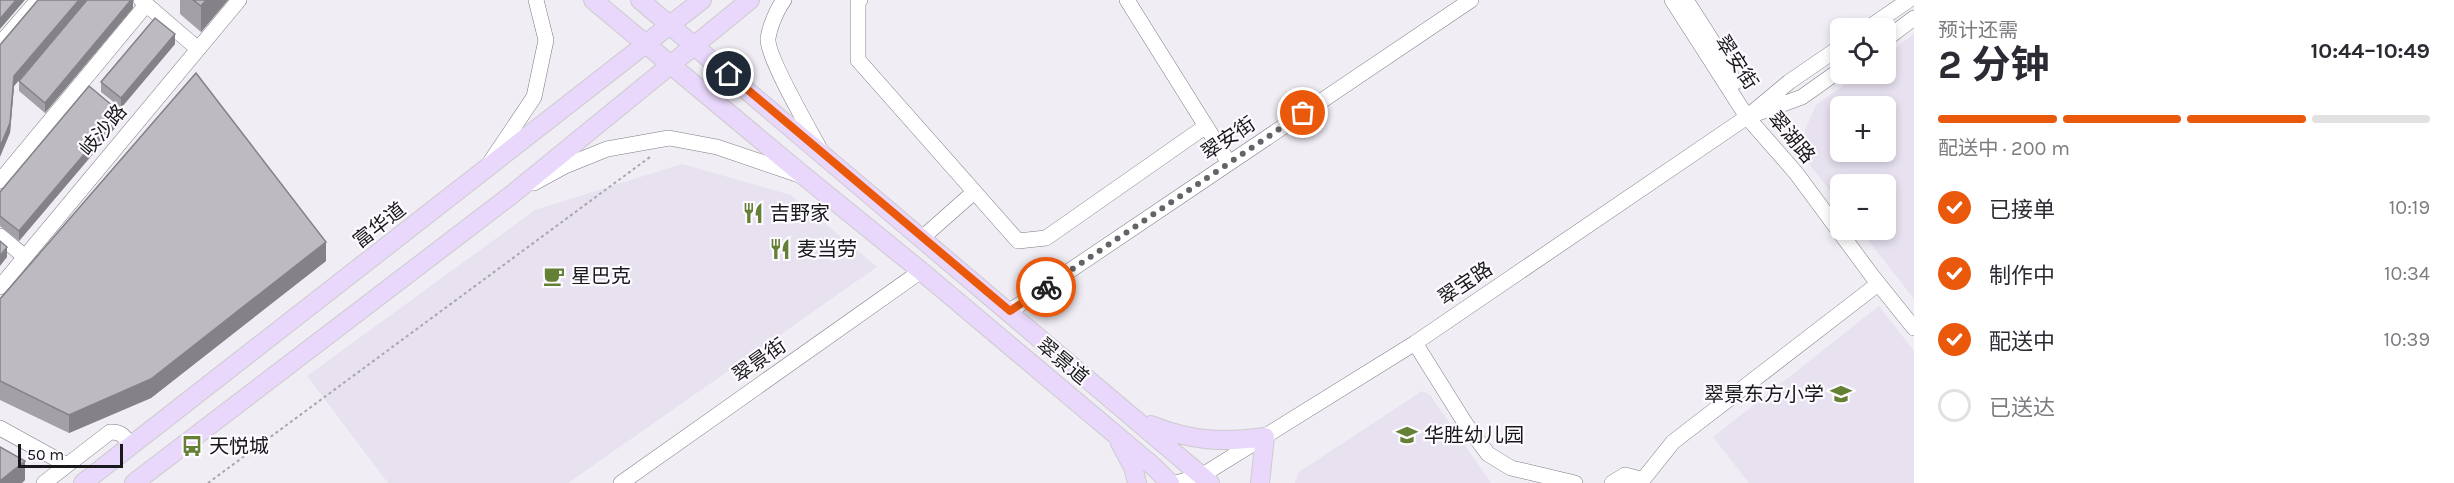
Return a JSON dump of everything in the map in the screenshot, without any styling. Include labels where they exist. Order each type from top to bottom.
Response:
[{"type":"main road","name":"翠景道","points":[[593,0],[804,177],[921,271],[1170,483]]},
{"type":"main road","name":"翠景道","points":[[640,0],[1010,311],[1203,481]]},
{"type":"main road","name":"富华道","points":[[83,483],[702,0]]},
{"type":"main road","points":[[134,483],[510,196],[750,0]]},
{"type":"main road","points":[[1134,418],[1173,434],[1203,439],[1229,442],[1265,437],[1260,483]]},
{"type":"main road","points":[[1115,434],[1133,467],[1137,483]]},
{"type":"street","points":[[0,44],[38,0]]},
{"type":"street","name":"岐沙路","points":[[0,287],[239,0]]},
{"type":"street","points":[[484,172],[534,97],[546,40],[536,0]]},
{"type":"street","points":[[784,0],[779,7],[768,40],[787,89],[824,156]]},
{"type":"street","points":[[860,0],[858,2],[858,60],[1018,241],[1046,238],[1206,126]]},
{"type":"street","points":[[1127,0],[1228,163]]},
{"type":"street","name":"翠安街","points":[[1010,311],[1471,0]]},
{"type":"street","name":"翠安街","points":[[1672,0],[1748,117]]},
{"type":"street","points":[[1686,0],[1725,61],[1748,117]]},
{"type":"street","points":[[1883,18],[1910,0]]},
{"type":"street","points":[[0,181],[143,2],[198,49]]},
{"type":"street","points":[[1896,32],[1914,18]]},
{"type":"street","name":"翠宝路","points":[[1176,483],[1203,481],[1265,437],[1415,343],[1748,117],[1789,82],[1830,54]]},
{"type":"street","name":"翠宝路","points":[[1748,117],[1802,98],[1830,77]]},
{"type":"street","name":"翠湖路","points":[[1748,117],[1796,173],[1878,284],[1914,328]]},
{"type":"street","points":[[510,196],[566,166],[607,149],[669,138],[717,147],[804,177]]},
{"type":"street","points":[[922,238],[974,192]]},
{"type":"street","points":[[0,236],[25,257]]},
{"type":"street","name":"翠景街","points":[[621,483],[921,271]]},
{"type":"street","points":[[1612,483],[1625,475],[1642,482],[1673,442],[1878,284]]},
{"type":"street","points":[[1415,343],[1465,423],[1488,454],[1510,468],[1575,483]]},
{"type":"street","points":[[0,428],[67,465]]},
{"type":"street","points":[[44,483],[110,432],[123,435],[131,446]]},
{"type":"path","points":[[208,483],[644,163],[669,138]]},
{"type":"shaded area","points":[[1914,34],[1914,299],[1868,240],[1896,240],[1896,174],[1830,174],[1830,191],[1804,157],[1805,130],[1816,105],[1846,84],[1896,84],[1896,48]]},
{"type":"shaded area","points":[[682,164],[791,195],[877,267],[568,483],[388,483],[307,376],[535,210]]},
{"type":"shaded area","name":"翠景东方小学","points":[[1879,306],[1914,351],[1914,483],[1749,483],[1713,437]]},
{"type":"shaded area","name":"华胜幼儿园","points":[[1422,391],[1430,395],[1491,483],[1295,483],[1299,472]]},
{"type":"building","points":[[0,0],[16,0],[0,19]]},
{"type":"building","points":[[38,0],[79,0],[14,76],[10,123],[0,147],[0,45]]},
{"type":"building","points":[[87,0],[131,0],[45,103],[19,81]]},
{"type":"building","points":[[193,0],[206,0],[201,6]]},
{"type":"building","points":[[155,18],[175,34],[121,98],[101,82]]},
{"type":"building","points":[[196,73],[326,242],[151,379],[69,415],[0,381],[0,299]]},
{"type":"building","points":[[89,86],[120,112],[19,231],[0,216],[0,192]]},
{"type":"building","points":[[0,241],[7,247],[0,256]]},
{"type":"building","points":[[0,447],[25,461],[0,481]]},
{"type":"way so far","points":[[1046,287],[1303,113]]},
{"type":"place","name":"吉野家","points":[[753,213]]},
{"type":"place","name":"麦当劳","points":[[780,249]]},
{"type":"place","name":"星巴克","points":[[554,276]]},
{"type":"place","name":"翠景东方小学","points":[[1841,394]]},
{"type":"place","name":"华胜幼儿园","points":[[1407,435]]},
{"type":"place","name":"天悦城","points":[[192,446]]},
{"type":"route","points":[[729,74],[1010,311],[1046,287]]}]
